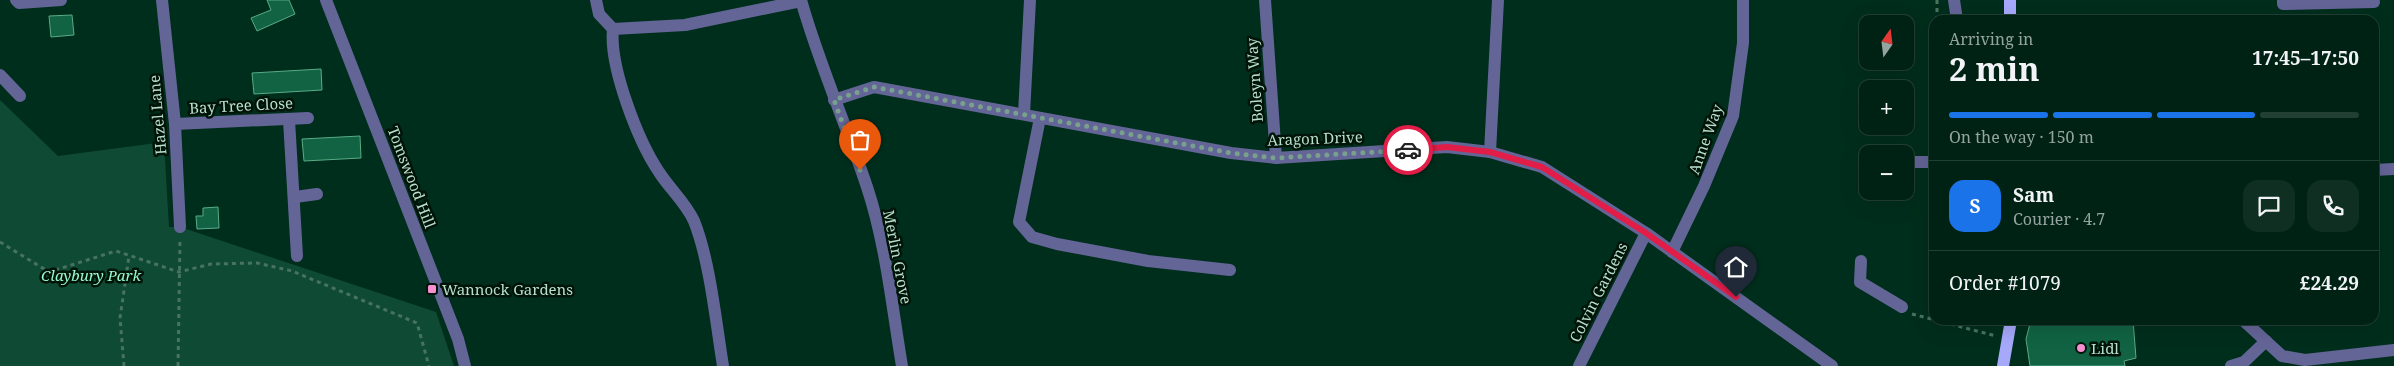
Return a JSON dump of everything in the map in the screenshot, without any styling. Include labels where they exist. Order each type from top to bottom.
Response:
[{"type":"main road","points":[[2010,0],[2010,15]]},
{"type":"main road","points":[[2003,366],[2010,325]]},
{"type":"street","points":[[18,2],[61,0]]},
{"type":"street","name":"Hazel Lane","points":[[162,0],[175,124],[180,227]]},
{"type":"street","name":"Tomswood Hill","points":[[326,0],[458,339],[465,366]]},
{"type":"street","points":[[596,0],[599,14],[613,29]]},
{"type":"street","points":[[613,29],[685,25],[801,0]]},
{"type":"street","name":"Merlin Grove","points":[[801,0],[834,100],[867,188],[882,246],[902,366]]},
{"type":"street","points":[[1024,114],[1030,0]]},
{"type":"street","name":"Boleyn Way","points":[[1265,0],[1276,158]]},
{"type":"street","points":[[1490,152],[1498,0]]},
{"type":"street","name":"Anne Way","points":[[1672,252],[1704,186],[1733,116],[1743,42],[1744,0]]},
{"type":"street","points":[[1954,0],[1956,15]]},
{"type":"street","points":[[2283,0],[2283,4],[2374,2]]},
{"type":"street","points":[[613,29],[612,37],[622,85],[636,132],[658,171],[694,220],[707,269],[723,366]]},
{"type":"street","points":[[0,75],[20,96]]},
{"type":"street","name":"Aragon Drive","points":[[834,100],[874,87],[1231,153],[1276,158],[1447,147],[1490,152],[1542,167],[1646,233],[1832,366]]},
{"type":"street","name":"Bay Tree Close","points":[[175,124],[308,118]]},
{"type":"street","points":[[1040,118],[1019,222],[1032,237],[1057,244],[1148,261],[1230,270]]},
{"type":"street","points":[[289,120],[297,256]]},
{"type":"street","points":[[1914,162],[1929,162]]},
{"type":"street","points":[[2379,170],[2394,169]]},
{"type":"street","points":[[295,197],[316,194]]},
{"type":"street","name":"Colvin Gardens","points":[[1579,366],[1646,233]]},
{"type":"street","points":[[1862,261],[1860,282],[1906,310]]},
{"type":"street","points":[[2248,325],[2282,356],[2305,360],[2394,350]]},
{"type":"street","points":[[2231,366],[2244,362],[2266,341]]},
{"type":"path","points":[[1937,0],[1937,15]]},
{"type":"path","points":[[178,366],[180,227]]},
{"type":"path","points":[[0,242],[49,272],[116,251],[179,272],[211,264],[257,263],[292,271],[417,323],[429,366]]},
{"type":"path","points":[[124,366],[120,318],[129,256]]},
{"type":"path","points":[[1906,310],[1929,318]]},
{"type":"path","points":[[1952,325],[2008,339]]},
{"type":"green space","name":"Claybury Park","points":[[0,100],[58,156],[164,142],[169,227],[180,227],[436,312],[454,366],[0,366]]},
{"type":"building","points":[[267,0],[289,0],[295,14],[257,31],[251,18],[271,10]]},
{"type":"building","points":[[72,15],[74,35],[51,37],[49,16]]},
{"type":"building","points":[[321,69],[322,90],[254,94],[252,73]]},
{"type":"building","points":[[360,136],[361,158],[304,161],[302,139]]},
{"type":"building","points":[[218,207],[219,228],[197,229],[196,216],[203,216],[203,208]]},
{"type":"building","name":"Lidl","points":[[2030,325],[2133,325],[2136,358],[2124,361],[2125,366],[2030,366],[2026,339]]},
{"type":"way so far","points":[[860,170],[834,100],[874,87],[1231,153],[1276,158],[1408,150]]},
{"type":"place","name":"Wannock Gardens","points":[[432,289]]},
{"type":"place","name":"Lidl","points":[[2081,348]]},
{"type":"route","points":[[1408,150],[1447,147],[1490,152],[1542,167],[1646,233],[1736,297]]}]
